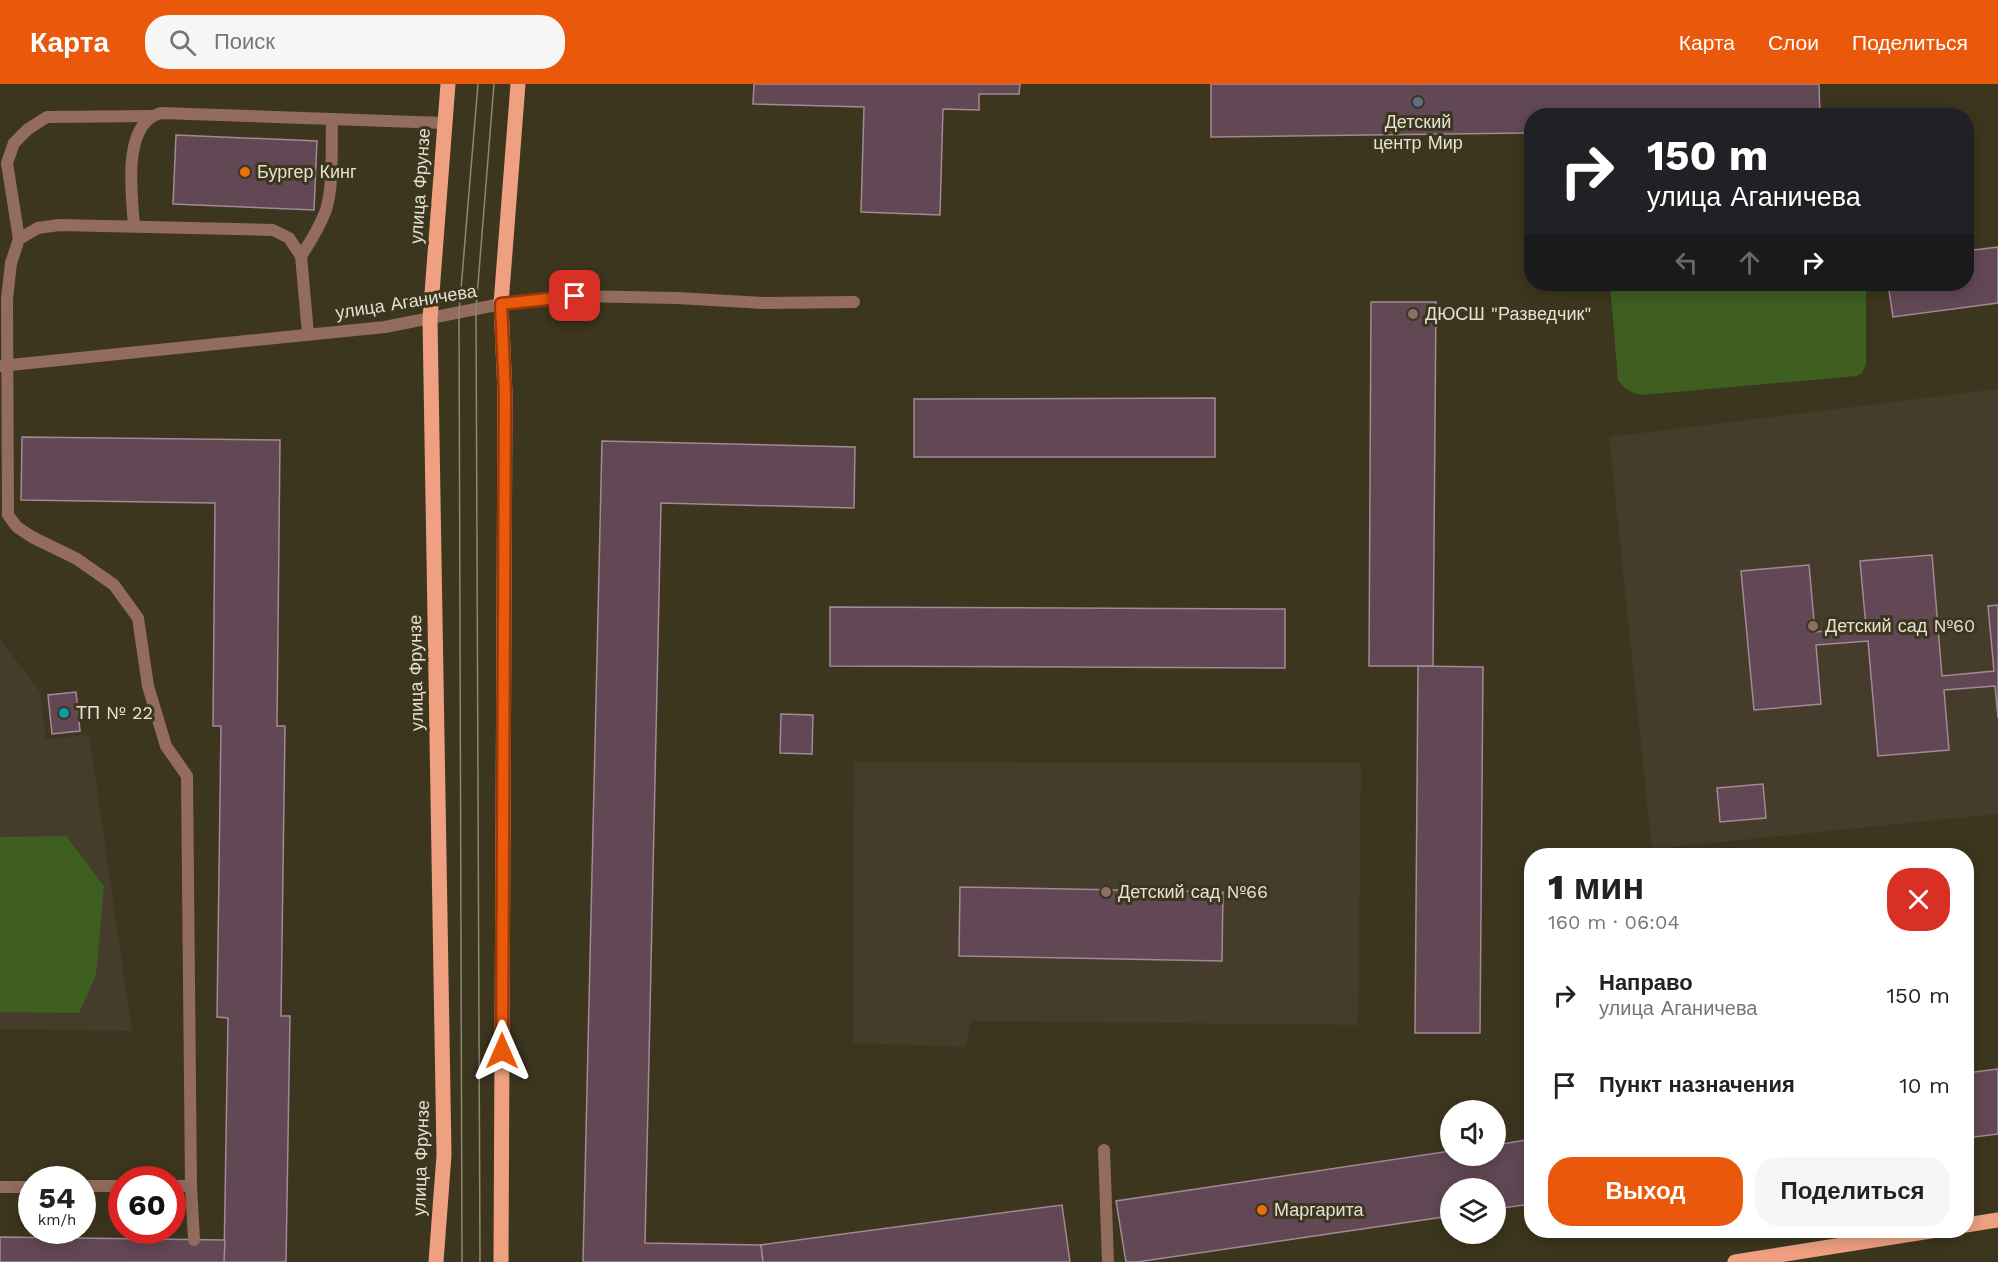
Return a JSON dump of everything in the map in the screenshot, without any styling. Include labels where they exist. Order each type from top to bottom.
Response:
[{"type":"main road","name":"улица Фрунзе","points":[[436,1262],[444,1155],[430,319],[448,84]]},
{"type":"main road","points":[[501,1262],[505,418],[501,304],[518,84]]},
{"type":"main road","points":[[1974,1224],[1998,1220]]},
{"type":"main road","points":[[1742,1262],[1888,1238]]},
{"type":"street","points":[[194,1240],[191,1186],[187,777],[166,746],[148,686],[138,618],[114,585],[77,559],[17,527],[8,514],[4,366],[11,263],[19,239],[7,163],[14,143],[27,129],[47,117],[152,116],[161,113],[444,123]]},
{"type":"street","points":[[134,226],[130,161],[138,133],[152,116]]},
{"type":"street","points":[[301,256],[317,231],[326,208],[332,119]]},
{"type":"street","points":[[19,239],[38,228],[59,225],[273,230],[289,238],[301,256],[309,334]]},
{"type":"street","name":"улица Аганичева","points":[[4,366],[385,327],[501,304],[575,296],[765,303],[854,302]]},
{"type":"street","points":[[1104,1150],[1108,1262]]},
{"type":"street","points":[[0,1187],[18,1186]]},
{"type":"street","points":[[186,1186],[191,1186]]},
{"type":"shaded area","name":"Детский сад №60","points":[[1998,389],[1998,814],[1652,848],[1609,437]]},
{"type":"shaded area","points":[[0,639],[40,692],[46,739],[89,735],[132,1031],[0,1029]]},
{"type":"shaded area","name":"Детский сад №66","points":[[854,762],[1361,763],[1358,1025],[970,1021],[966,1047],[853,1043]]},
{"type":"green space","points":[[1611,291],[1866,291],[1866,364],[1862,373],[1857,376],[1641,395],[1625,388],[1618,380]]},
{"type":"green space","points":[[66,836],[104,886],[96,975],[79,1013],[0,1012],[0,837]]},
{"type":"building","points":[[754,84],[1020,84],[1019,94],[979,94],[979,110],[943,109],[940,215],[861,212],[864,107],[753,104]]},
{"type":"building","points":[[1211,84],[1819,84],[1820,108],[1524,108],[1524,133],[1211,137]]},
{"type":"building","name":"Бургер Кинг","points":[[176,135],[317,141],[314,210],[173,204]]},
{"type":"building","points":[[1998,247],[1998,303],[1893,317],[1889,291],[1974,291],[1974,250]]},
{"type":"building","points":[[1371,302],[1436,302],[1433,666],[1369,666]]},
{"type":"building","points":[[1215,398],[1215,457],[914,457],[914,399]]},
{"type":"building","points":[[22,437],[280,440],[277,726],[285,726],[281,1016],[290,1016],[286,1262],[224,1262],[228,1018],[217,1017],[221,726],[213,726],[215,503],[21,500]]},
{"type":"building","points":[[602,441],[855,447],[854,508],[661,503],[645,1243],[761,1245],[763,1262],[583,1262]]},
{"type":"building","points":[[1932,555],[1942,676],[1994,671],[1988,606],[1998,605],[1998,718],[1995,686],[1944,690],[1949,750],[1878,756],[1868,641],[1816,645],[1821,704],[1754,710],[1741,571],[1809,565],[1815,632],[1866,627],[1860,561]]},
{"type":"building","points":[[830,607],[1285,609],[1285,668],[830,666]]},
{"type":"building","points":[[1418,666],[1483,667],[1480,1033],[1415,1033]]},
{"type":"building","name":"ТП № 22","points":[[76,692],[80,731],[52,734],[48,695]]},
{"type":"building","points":[[781,714],[813,715],[812,754],[780,753]]},
{"type":"building","points":[[1763,784],[1766,818],[1720,822],[1717,788]]},
{"type":"building","points":[[960,887],[1223,892],[1222,961],[959,956]]},
{"type":"building","points":[[1998,1069],[1998,1134],[1974,1137],[1974,1072]]},
{"type":"building","points":[[1524,1140],[1524,1205],[1506,1208],[1506,1178],[1440,1178],[1440,1217],[1126,1262],[1116,1201],[1440,1152],[1440,1166],[1506,1166],[1506,1143]]},
{"type":"building","points":[[1062,1205],[1070,1262],[763,1262],[761,1245]]},
{"type":"building","points":[[0,1237],[18,1237],[18,1244],[96,1244],[96,1238],[108,1238],[108,1244],[186,1244],[186,1239],[225,1240],[224,1262],[0,1262]]},
{"type":"tram line","points":[[462,1262],[459,313],[478,84]]},
{"type":"tram line","points":[[480,1262],[476,309],[494,84]]},
{"type":"place","name":"Детский центр Мир","points":[[1418,102]]},
{"type":"place","name":"Бургер Кинг","points":[[245,172]]},
{"type":"place","name":"ДЮСШ \"Разведчик\"","points":[[1413,314]]},
{"type":"place","name":"Детский сад №60","points":[[1813,626]]},
{"type":"place","name":"ТП № 22","points":[[64,713]]},
{"type":"place","name":"Детский сад №66","points":[[1106,892]]},
{"type":"place","name":"Маргарита","points":[[1262,1210]]},
{"type":"route","points":[[502,1051],[505,394],[501,304],[575,296]]}]
